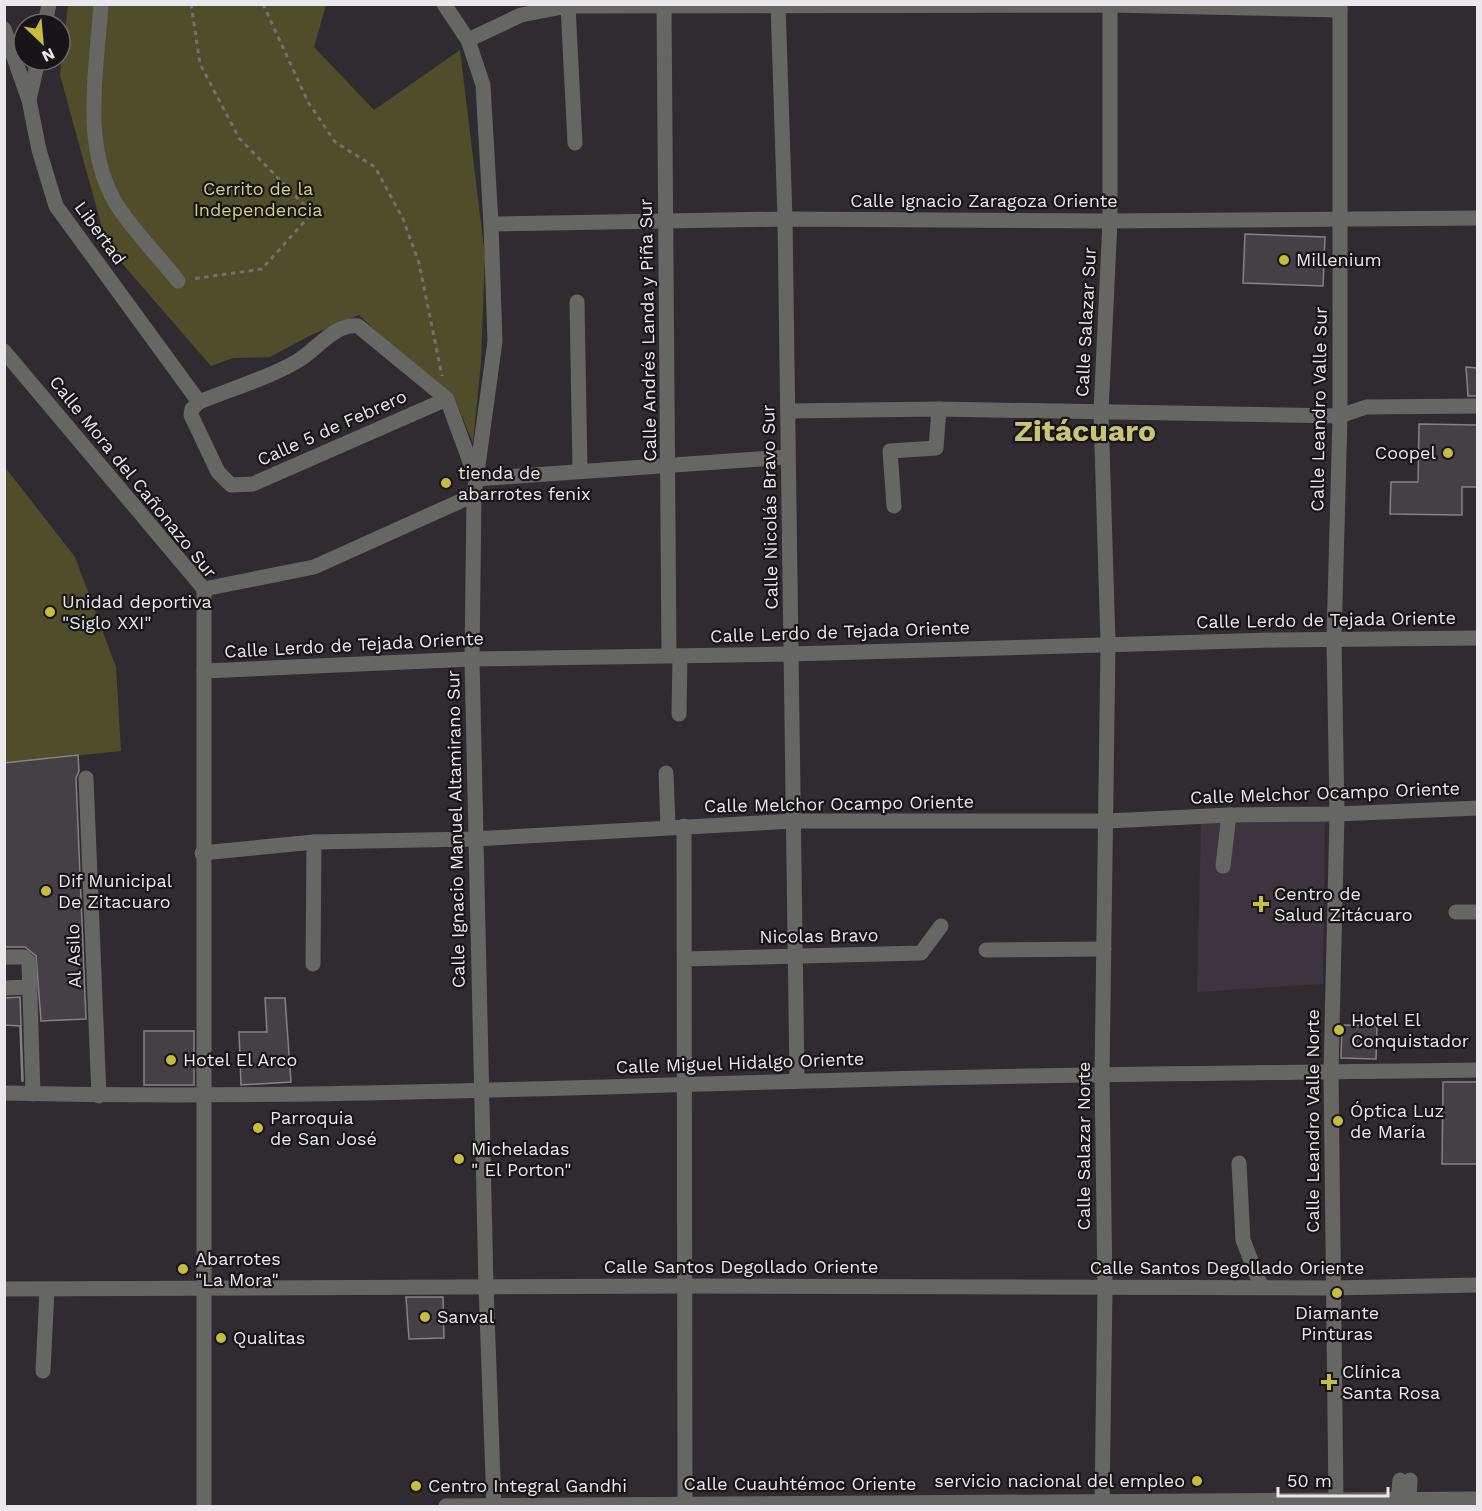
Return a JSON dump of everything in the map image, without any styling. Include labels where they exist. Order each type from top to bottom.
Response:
[{"type":"street","points":[[101,4],[93,120],[98,164],[116,203],[178,281]]},
{"type":"street","name":"Calle Ignacio Manuel Altamirano Sur","points":[[444,4],[468,40],[483,85],[495,341],[474,495],[472,659],[474,838],[494,1506]]},
{"type":"street","name":"Calle Nicolás Bravo Sur","points":[[778,5],[785,219],[797,1081]]},
{"type":"street","name":"Calle Salazar Sur","points":[[1108,821],[1108,643],[1101,412],[1110,221],[1110,5]]},
{"type":"street","points":[[468,40],[521,15],[568,6],[1340,7]]},
{"type":"street","points":[[568,6],[574,143]]},
{"type":"street","name":"Calle Andrés Landa y Piña Sur","points":[[664,6],[669,464],[679,714]]},
{"type":"street","name":"Calle Leandro Valle Sur","points":[[1337,814],[1334,639],[1340,416],[1340,7]]},
{"type":"street","name":"Libertad","points":[[4,29],[29,100],[39,150],[56,206],[195,409],[218,472],[231,485]]},
{"type":"street","points":[[29,100],[35,72]]},
{"type":"street","name":"Calle Ignacio Zaragoza Oriente","points":[[491,224],[667,223],[785,219],[1110,221],[1478,218]]},
{"type":"street","points":[[578,302],[580,470]]},
{"type":"street","points":[[195,409],[298,361],[340,328],[350,324],[358,326],[447,399],[476,479],[787,457]]},
{"type":"street","name":"Calle Mora del Cañonazo Sur","points":[[4,351],[204,589],[202,853],[202,1095],[206,1287],[204,1506]]},
{"type":"street","name":"Calle 5 de Febrero","points":[[231,485],[253,484],[447,399]]},
{"type":"street","points":[[788,411],[939,409],[1340,416],[1366,407],[1478,406]]},
{"type":"street","points":[[894,506],[890,451],[936,448],[939,409]]},
{"type":"street","points":[[204,589],[314,567],[474,495]]},
{"type":"street","name":"Calle Lerdo de Tejada Oriente","points":[[204,671],[472,659],[791,654],[1108,643],[1478,638]]},
{"type":"street","points":[[666,773],[668,827]]},
{"type":"street","name":"Al Asilo","points":[[86,778],[99,1095]]},
{"type":"street","name":"Calle Melchor Ocampo Oriente","points":[[202,853],[314,842],[474,838],[794,821],[1108,821],[1478,808]]},
{"type":"street","name":"Calle Leandro Valle Norte","points":[[1336,1499],[1331,1072],[1337,814]]},
{"type":"street","points":[[1222,866],[1229,815]]},
{"type":"street","name":"Calle Salazar Norte","points":[[1102,1503],[1105,1287],[1102,1076],[1108,821]]},
{"type":"street","points":[[684,826],[685,1505]]},
{"type":"street","points":[[313,964],[314,842]]},
{"type":"street","points":[[1456,912],[1478,912]]},
{"type":"street","name":"Nicolas Bravo","points":[[685,959],[921,953],[941,926]]},
{"type":"street","points":[[986,951],[1104,949]]},
{"type":"street","points":[[4,957],[27,958],[33,1094]]},
{"type":"street","points":[[4,988],[30,987]]},
{"type":"street","name":"Calle Miguel Hidalgo Oriente","points":[[4,1093],[202,1095],[797,1081],[1478,1070]]},
{"type":"street","points":[[1239,1163],[1243,1240],[1261,1286]]},
{"type":"street","name":"Calle Santos Degollado Oriente","points":[[4,1290],[486,1286],[1261,1286],[1333,1288],[1478,1285]]},
{"type":"street","points":[[43,1371],[47,1290]]},
{"type":"street","points":[[1405,1480],[1413,1501]]},
{"type":"street","name":"Calle Cuauhtémoc Oriente","points":[[446,1506],[862,1505],[1478,1499]]},
{"type":"path","points":[[178,281],[262,269],[312,213],[239,138],[200,64],[191,4]]},
{"type":"path","points":[[263,4],[308,102],[334,141],[375,167],[403,219],[419,264],[428,319],[447,399]]},
{"type":"shaded area","name":"Centro de Salud Zitácuaro","points":[[1325,819],[1323,984],[1197,992],[1201,823]]},
{"type":"green space","name":"Cerrito de la Independencia","points":[[68,5],[326,5],[314,47],[374,110],[460,50],[485,257],[481,362],[473,443],[453,395],[447,399],[359,315],[311,335],[270,357],[233,358],[211,366],[107,246],[60,75],[60,72],[72,72],[72,12],[67,12]]},
{"type":"green space","name":"Unidad deportiva \"Siglo XXI\"","points":[[4,466],[75,557],[116,667],[121,751],[5,763]]},
{"type":"building","name":"Millenium","points":[[1245,234],[1325,237],[1323,286],[1243,283]]},
{"type":"building","points":[[1466,367],[1478,368],[1478,396],[1468,396]]},
{"type":"building","name":"Coopel","points":[[1419,424],[1478,425],[1478,487],[1462,487],[1462,515],[1390,514],[1391,482],[1418,482]]},
{"type":"building","name":"Dif Municipal De Zitacuaro","points":[[78,755],[79,771],[76,778],[86,1019],[41,1021],[36,956],[25,947],[4,947],[4,763]]},
{"type":"building","points":[[20,997],[23,1081],[20,1026],[4,1025],[4,998]]},
{"type":"building","points":[[265,998],[285,998],[291,1082],[241,1085],[239,1032],[267,1032]]},
{"type":"building","points":[[1342,1025],[1377,1026],[1376,1059],[1341,1058]]},
{"type":"building","name":"Hotel El Arco","points":[[144,1031],[194,1031],[194,1085],[144,1085]]},
{"type":"building","points":[[1443,1082],[1478,1082],[1478,1164],[1442,1164]]},
{"type":"building","name":"Sanval","points":[[406,1297],[443,1297],[444,1338],[409,1339]]},
{"type":"place","name":"Millenium","points":[[1284,260]]},
{"type":"place","name":"Coopel","points":[[1448,453]]},
{"type":"place","name":"tienda de abarrotes fenix","points":[[446,483]]},
{"type":"place","name":"Unidad deportiva \"Siglo XXI\"","points":[[50,612]]},
{"type":"place","name":"Dif Municipal De Zitacuaro","points":[[46,891]]},
{"type":"place","name":"Centro de Salud Zitácuaro","points":[[1261,904]]},
{"type":"place","name":"Hotel El Conquistador","points":[[1339,1030]]},
{"type":"place","name":"Hotel El Arco","points":[[171,1060]]},
{"type":"place","name":"Óptica Luz de María","points":[[1338,1121]]},
{"type":"place","name":"Parroquia de San José","points":[[258,1128]]},
{"type":"place","name":"Micheladas \" El Porton\"","points":[[459,1159]]},
{"type":"place","name":"Abarrotes \"La Mora\"","points":[[183,1269]]},
{"type":"place","name":"Diamante Pinturas","points":[[1337,1293]]},
{"type":"place","name":"Sanval","points":[[425,1317]]},
{"type":"place","name":"Qualitas","points":[[221,1338]]},
{"type":"place","name":"Clínica Santa Rosa","points":[[1329,1382]]},
{"type":"place","name":"servicio nacional del empleo","points":[[1197,1481]]},
{"type":"place","name":"Centro Integral Gandhi","points":[[416,1486]]},
{"type":"district","name":"Zitácuaro","points":[[1085,431]]}]
